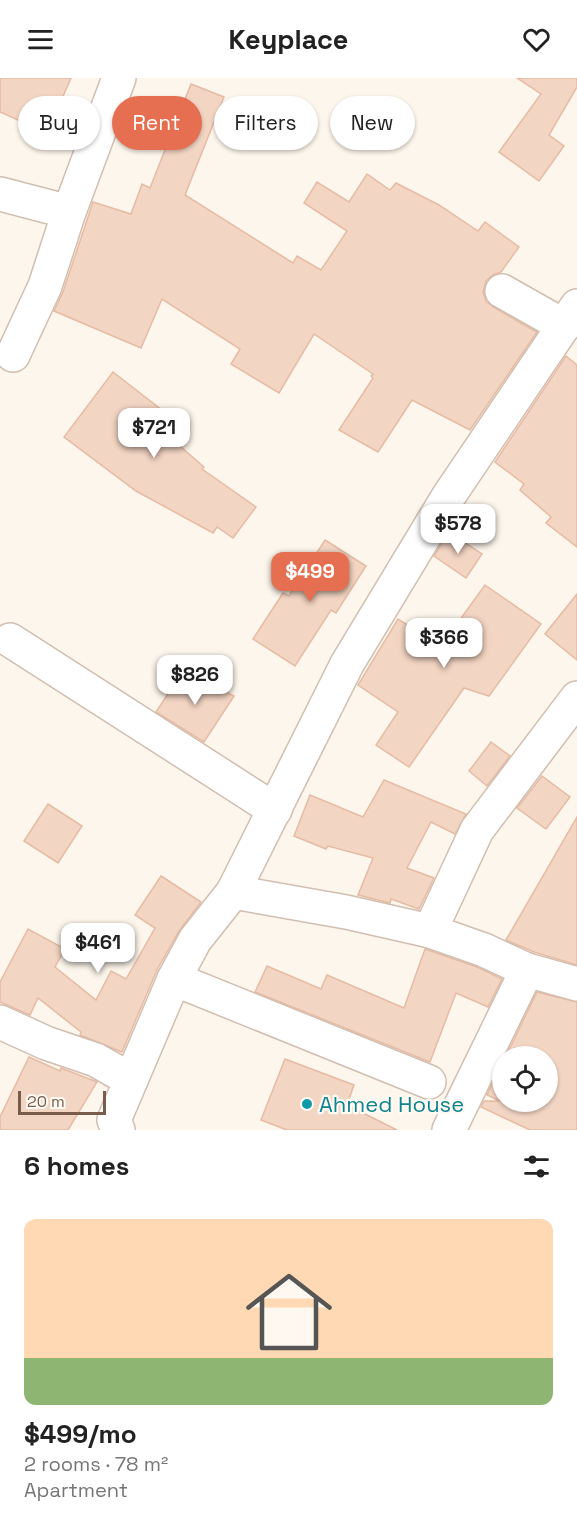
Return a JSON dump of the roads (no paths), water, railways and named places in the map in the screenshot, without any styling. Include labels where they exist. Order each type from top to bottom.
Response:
[{"type":"street","points":[[13,355],[45,286],[69,212],[119,78]]},
{"type":"street","points":[[0,194],[69,212]]},
{"type":"street","points":[[118,1130],[114,1119],[174,979],[195,940],[233,892],[353,654],[448,496],[571,316],[502,291]]},
{"type":"street","points":[[10,640],[275,810]]},
{"type":"street","points":[[430,930],[477,830],[577,698]]},
{"type":"street","points":[[233,892],[430,930],[484,950],[527,970],[577,984]]},
{"type":"street","points":[[449,1130],[527,970]]},
{"type":"street","points":[[174,979],[429,1082]]},
{"type":"street","points":[[0,1022],[46,1043],[96,1060],[131,1080]]},
{"type":"place","name":"Ahmed House","points":[[307,1104]]}]
